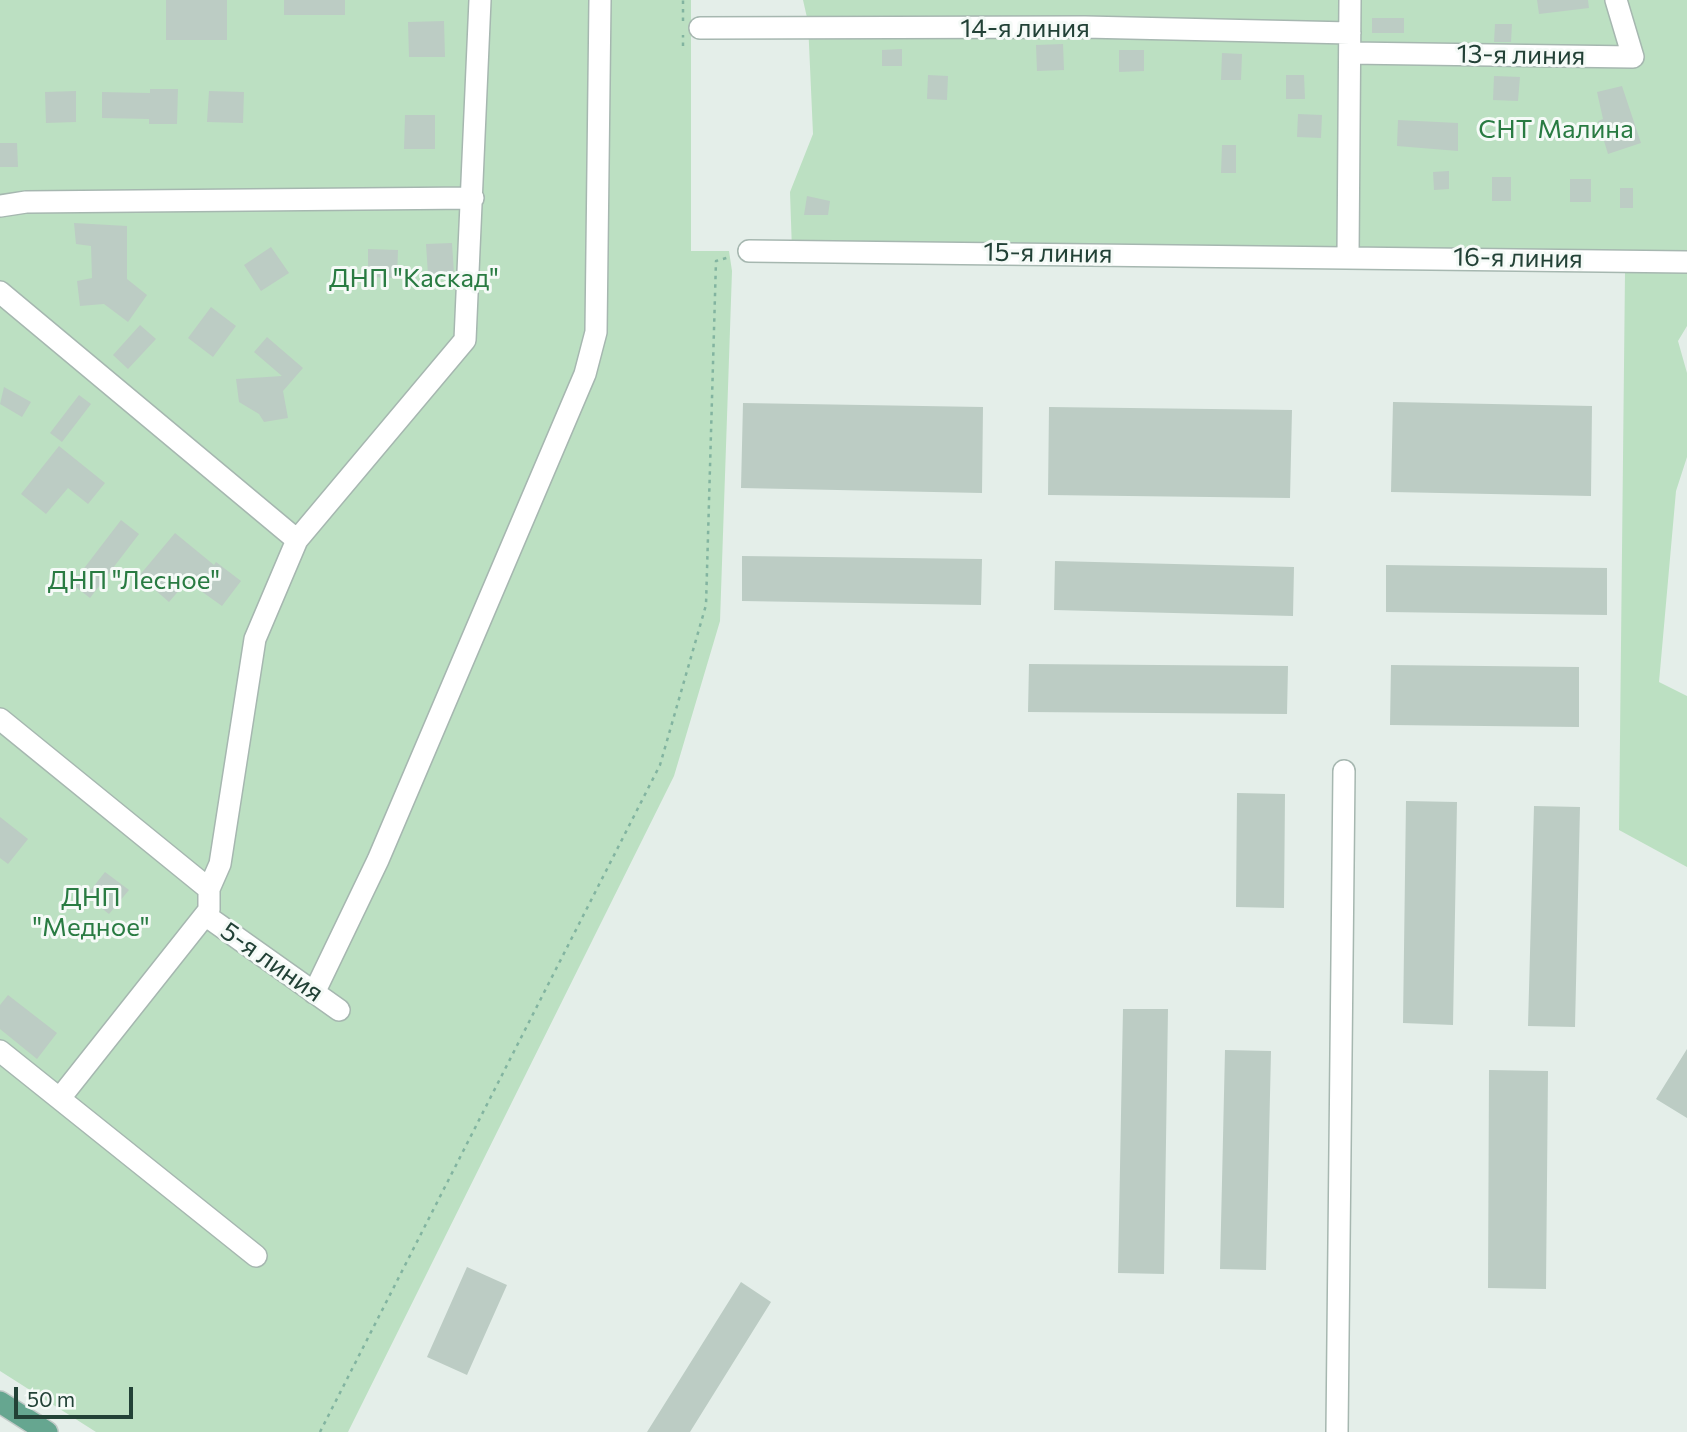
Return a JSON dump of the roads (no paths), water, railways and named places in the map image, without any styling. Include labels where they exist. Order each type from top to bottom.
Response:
[{"type":"main road","points":[[0,1402],[47,1432]]},
{"type":"street","points":[[60,1098],[209,910],[209,889],[220,864],[255,639],[297,540],[465,340],[480,0]]},
{"type":"street","points":[[314,993],[378,860],[585,374],[596,332],[600,0]]},
{"type":"street","points":[[1348,256],[1350,0]]},
{"type":"street","name":"13-я линия","points":[[1350,43],[1633,57],[1616,0]]},
{"type":"street","name":"14-я линия","points":[[700,28],[1085,27],[1350,43]]},
{"type":"street","points":[[0,206],[26,202],[472,198]]},
{"type":"street","name":"15-я линия","points":[[749,251],[1348,256]]},
{"type":"street","name":"16-я линия","points":[[1348,256],[1687,262]]},
{"type":"street","points":[[0,292],[297,540]]},
{"type":"street","points":[[0,719],[209,889]]},
{"type":"street","points":[[1337,1432],[1345,771]]},
{"type":"street","name":"5-я линия","points":[[205,915],[339,1010]]},
{"type":"street","points":[[0,1051],[256,1256]]},
{"type":"park label","name":"СНТ Малина","points":[[1556,129]]},
{"type":"park label","name":"ДНП \"Каскад\"","points":[[414,278]]},
{"type":"park label","name":"ДНП \"Лесное\"","points":[[134,580]]},
{"type":"park label","name":"ДНП \"Медное\"","points":[[91,912]]}]
